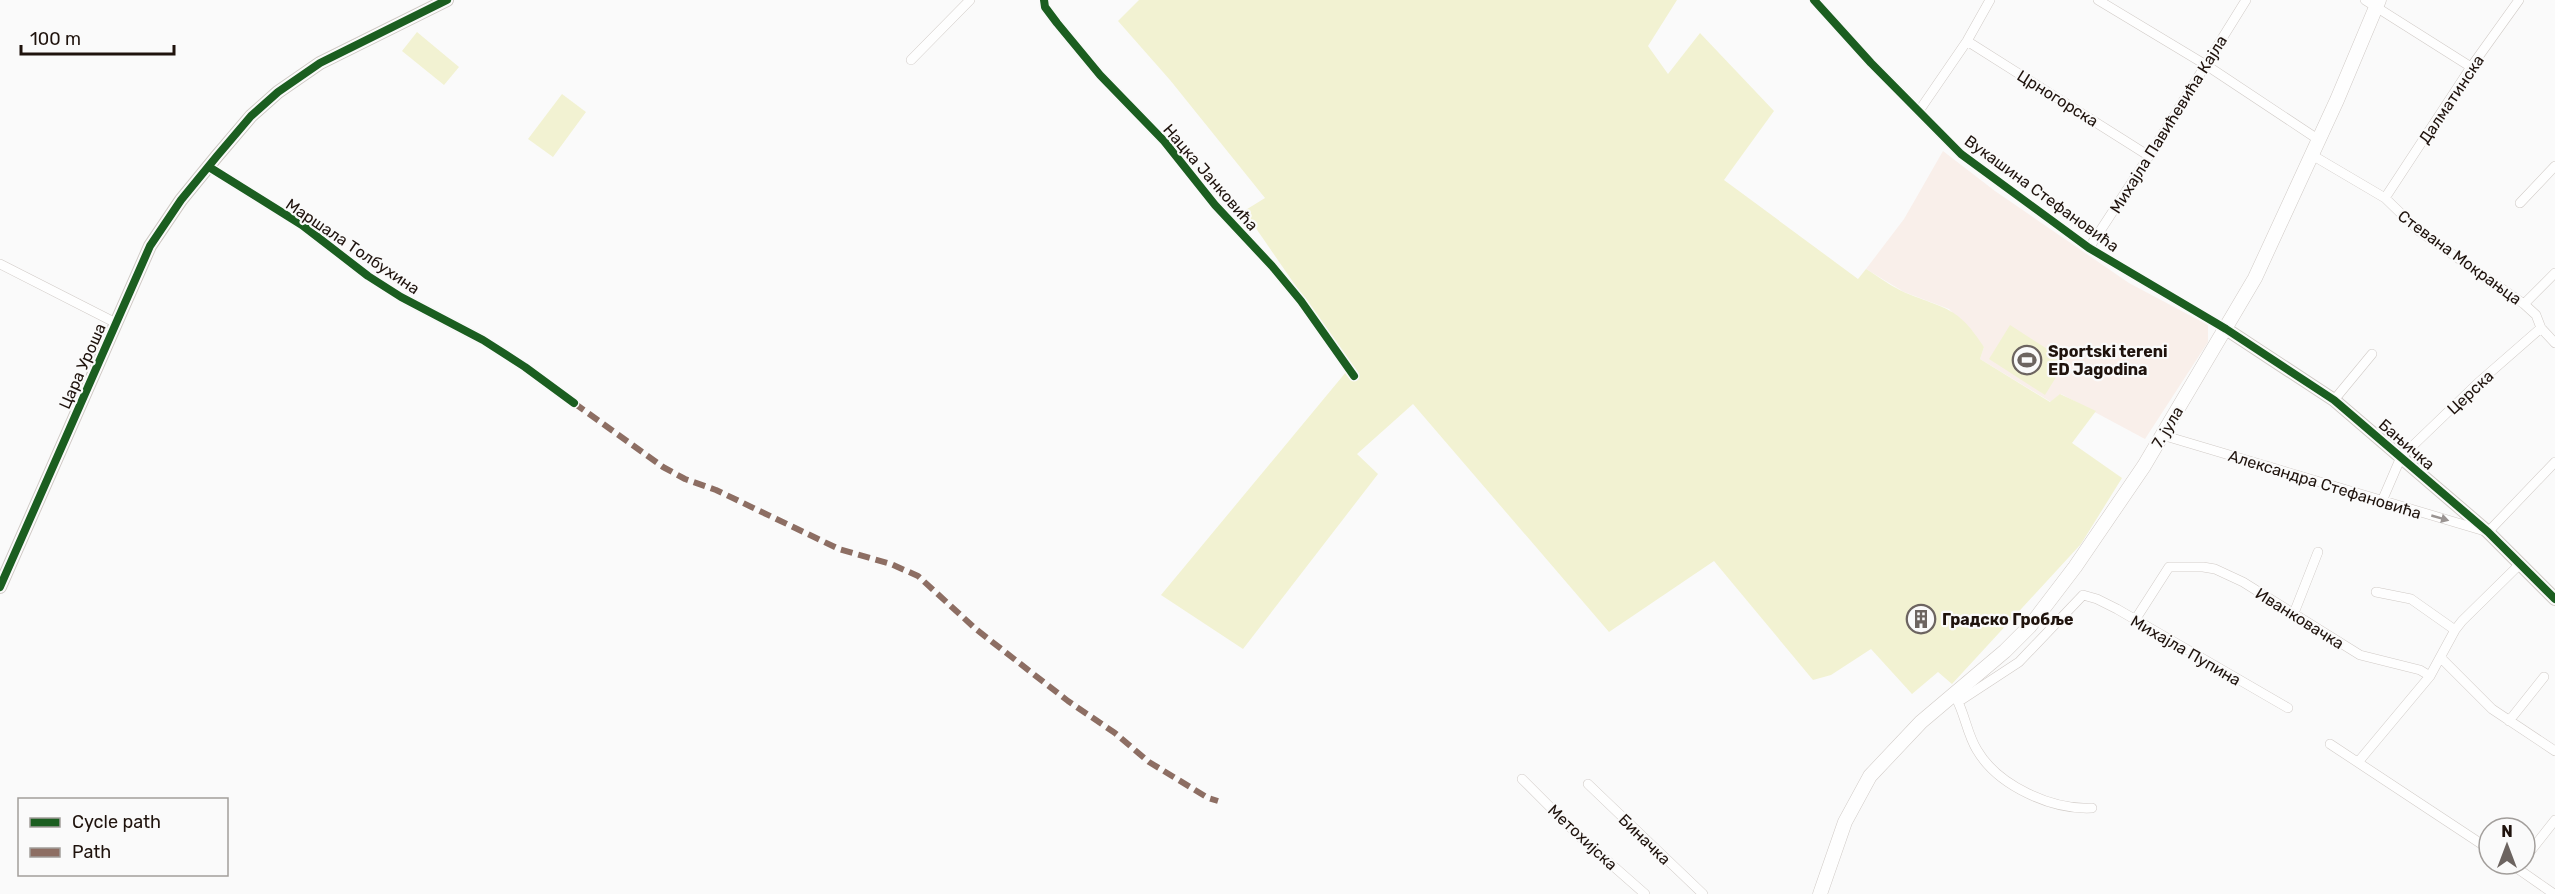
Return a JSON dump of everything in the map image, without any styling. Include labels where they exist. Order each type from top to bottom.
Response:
[{"type":"main road","name":"7. јула","points":[[1820,894],[1845,822],[1861,790],[1896,746],[1955,698],[2013,644],[2044,610],[2106,524],[2162,435],[2226,329],[2265,258],[2319,140],[2374,2]]},
{"type":"street","name":"Цара Уроша","points":[[0,587],[150,246],[181,200],[251,116],[299,76],[447,0]]},
{"type":"street","points":[[911,60],[970,0]]},
{"type":"street","name":"Нацка Јанковића","points":[[1044,0],[1057,23],[1100,75],[1164,141],[1215,205],[1301,301],[1354,376]]},
{"type":"street","name":"Вукашина Стефановића","points":[[1814,0],[1961,154],[2089,248],[2226,329]]},
{"type":"street","points":[[1919,111],[1967,41],[1990,0]]},
{"type":"street","points":[[2098,0],[2206,65],[2319,140]]},
{"type":"street","name":"Михајла Павићевића Кајла","points":[[2089,248],[2246,0]]},
{"type":"street","name":"Далматинска","points":[[2385,198],[2471,67],[2519,0]]},
{"type":"street","points":[[2374,2],[2471,67]]},
{"type":"street","name":"Црногорска","points":[[1967,41],[2149,156]]},
{"type":"street","name":"Стевана Мокрањца","points":[[2312,155],[2385,198],[2419,231],[2524,304],[2536,315],[2541,328],[2555,343]]},
{"type":"street","points":[[2520,203],[2555,166]]},
{"type":"street","name":"Маршала Толбухина","points":[[209,167],[302,225],[368,276],[401,297],[483,340],[574,403]]},
{"type":"street","points":[[0,264],[116,323]]},
{"type":"street","points":[[2524,304],[2555,273]]},
{"type":"street","name":"Церска","points":[[2401,457],[2478,383],[2541,328]]},
{"type":"street","name":"Бањичка","points":[[2226,329],[2334,400],[2488,532],[2555,599]]},
{"type":"street","points":[[2334,400],[2372,354]]},
{"type":"street","name":"Александра Стефановића","points":[[2162,435],[2488,532]]},
{"type":"street","points":[[2382,501],[2401,457]]},
{"type":"street","points":[[2488,532],[2555,462]]},
{"type":"street","points":[[2294,613],[2318,552]]},
{"type":"street","points":[[2359,761],[2430,676],[2455,630],[2519,565]]},
{"type":"street","name":"Иванковачка","points":[[2135,620],[2169,567],[2215,569],[2243,582],[2294,613],[2319,632],[2360,655],[2420,670],[2430,676]]},
{"type":"street","points":[[2376,592],[2411,598],[2455,630]]},
{"type":"street","name":"Михајла Пупина","points":[[1955,698],[2019,662],[2083,595],[2097,599],[2288,708]]},
{"type":"street","points":[[2441,658],[2492,709],[2555,751]]},
{"type":"street","points":[[2510,721],[2544,677]]},
{"type":"street","points":[[1955,698],[1968,733],[1990,769],[2005,780],[2054,805],[2075,809],[2092,808]]},
{"type":"street","points":[[2330,744],[2477,841]]},
{"type":"street","name":"Метохијска","points":[[1522,779],[1580,836],[1645,894]]},
{"type":"street","name":"Биначка","points":[[1588,784],[1703,894]]},
{"type":"street","points":[[2537,843],[2555,820]]},
{"type":"street","points":[[2530,876],[2554,894]]},
{"type":"shaded area","points":[[1943,151],[1995,191],[2129,283],[2208,325],[2208,342],[2145,439],[2061,394],[2051,402],[1980,359],[1984,347],[1949,309],[1904,292],[1866,269],[1904,219]]},
{"type":"green space","points":[[1139,0],[1677,0],[1648,46],[1668,74],[1700,33],[1774,111],[1724,180],[1858,279],[1866,269],[1901,291],[1951,311],[1967,324],[1984,347],[1980,359],[2050,402],[2060,394],[2096,411],[2072,443],[2122,478],[2081,544],[1952,684],[1938,672],[1912,694],[1871,649],[1831,675],[1813,680],[1714,561],[1609,632],[1413,404],[1357,454],[1378,474],[1243,649],[1161,595],[1351,366],[1244,211],[1265,198],[1170,80],[1118,21]]},
{"type":"green space","points":[[417,32],[459,67],[444,85],[402,51]]},
{"type":"green space","points":[[562,94],[586,112],[553,157],[528,139]]},
{"type":"green space","name":"Sportski tereni ED Jagodina","points":[[2010,325],[2066,361],[2045,395],[1989,359]]},
{"type":"marked path","points":[[574,403],[663,467],[685,479],[716,490],[839,549],[891,564],[918,576],[977,630],[1068,701],[1115,733],[1149,762],[1208,798],[1218,801]]},
{"type":"cycle path","points":[[0,587],[150,246],[181,200],[251,116],[278,92],[320,63],[447,0]]},
{"type":"cycle path","points":[[1044,0],[1045,7],[1100,75],[1164,141],[1215,205],[1301,301],[1354,376]]},
{"type":"cycle path","points":[[1814,0],[1871,63],[1961,154],[2089,248],[2226,329],[2334,400],[2488,532],[2555,599]]},
{"type":"cycle path","points":[[209,167],[302,225],[368,276],[401,297],[483,340],[574,403]]},
{"type":"place","name":"Sportski tereni ED Jagodina","points":[[2027,360]]},
{"type":"place","name":"Градско Гробље","points":[[1921,619]]}]
